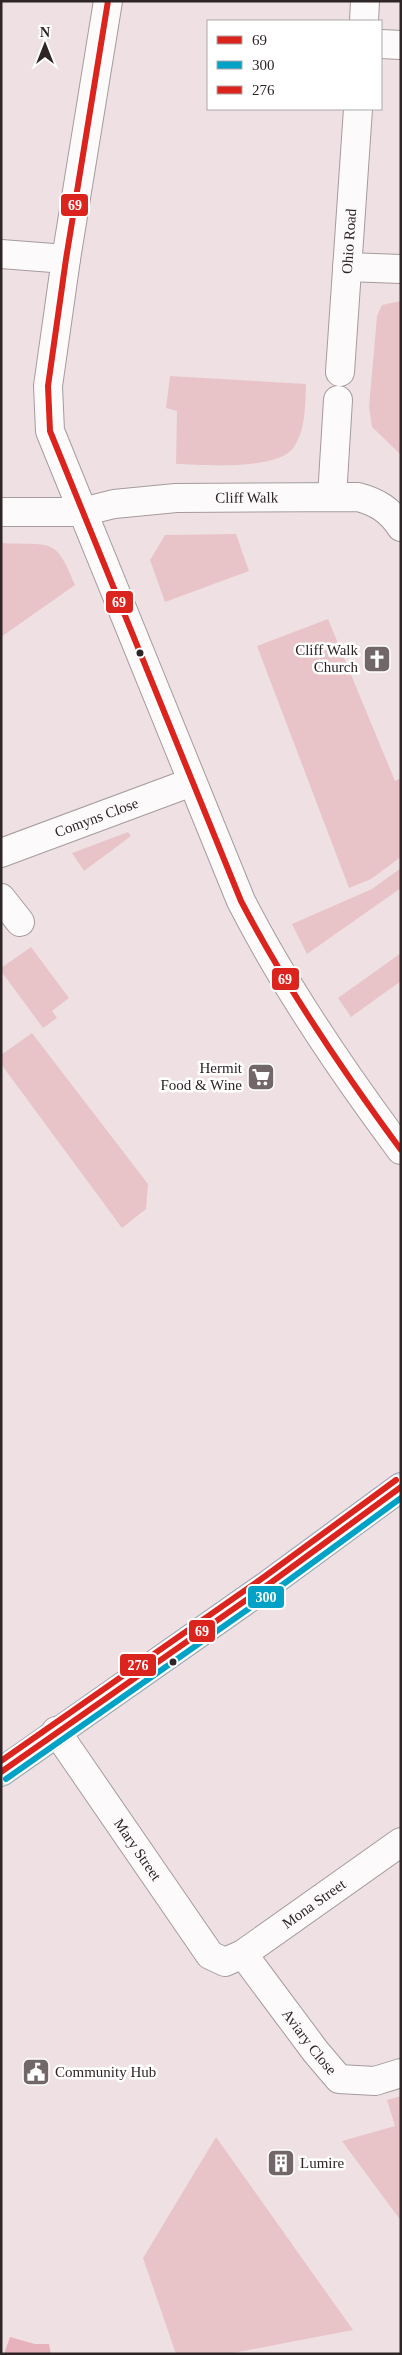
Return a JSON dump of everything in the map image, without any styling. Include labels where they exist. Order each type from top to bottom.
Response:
[{"type":"main road","points":[[1,1772],[56,1731],[269,1584],[401,1488]]},
{"type":"street","points":[[108,1],[66,259],[48,386],[50,431],[241,901],[268,953],[352,1084],[401,1150]]},
{"type":"street","points":[[364,1],[364,20]]},
{"type":"street","points":[[382,44],[401,45]]},
{"type":"street","name":"Ohio Road","points":[[340,372],[358,110]]},
{"type":"street","points":[[1,254],[66,259]]},
{"type":"street","points":[[347,267],[401,269]]},
{"type":"street","points":[[332,497],[338,400]]},
{"type":"street","name":"Cliff Walk","points":[[1,512],[82,512],[114,504],[176,498],[358,497],[376,502],[394,516],[401,527]]},
{"type":"street","name":"Comyns Close","points":[[1,853],[192,782]]},
{"type":"street","points":[[1,898],[20,922]]},
{"type":"street","name":"Mary Street","points":[[56,1731],[210,1955],[234,1958]]},
{"type":"street","name":"Mona Street","points":[[234,1958],[401,1842]]},
{"type":"street","name":"Aviary Close","points":[[234,1958],[339,2079],[375,2081],[401,2074]]},
{"type":"shaded area","points":[[401,301],[401,455],[372,427],[369,407],[377,316],[382,305]]},
{"type":"shaded area","points":[[170,376],[306,384],[304,417],[298,440],[286,455],[273,460],[239,465],[176,464],[177,411],[166,408]]},
{"type":"shaded area","points":[[236,534],[249,571],[165,602],[150,560],[165,535]]},
{"type":"shaded area","points":[[1,543],[49,546],[62,558],[75,585],[1,637]]},
{"type":"shaded area","points":[[328,619],[395,781],[401,778],[401,857],[371,879],[349,888],[257,646]]},
{"type":"shaded area","points":[[128,832],[131,836],[84,871],[72,853]]},
{"type":"shaded area","points":[[401,868],[401,888],[307,954],[292,924],[372,889]]},
{"type":"shaded area","points":[[31,947],[69,998],[52,1011],[57,1018],[43,1028],[1,971],[1,968]]},
{"type":"shaded area","points":[[401,953],[401,981],[351,1017],[338,998]]},
{"type":"shaded area","points":[[32,1033],[148,1184],[146,1209],[122,1228],[1,1064],[1,1055]]},
{"type":"shaded area","points":[[401,2096],[401,2221],[342,2141],[395,2126],[387,2100]]},
{"type":"shaded area","points":[[216,2137],[353,2330],[228,2354],[176,2354],[143,2258]]},
{"type":"shaded area","points":[[10,2337],[35,2344],[49,2344],[51,2354],[4,2354]]},
{"type":"transit line","name":"69","points":[[108,1],[66,259],[48,386],[50,431],[241,901],[296,997],[358,1090],[401,1150]]},
{"type":"transit line","name":"276","points":[[1,1761],[264,1577],[396,1480]]},
{"type":"transit line","name":"69","points":[[1,1772],[269,1584],[401,1487]]},
{"type":"transit line","name":"300","points":[[6,1779],[274,1591],[401,1498]]},
{"type":"place","name":"Cliff Walk Church","points":[[377,659]]},
{"type":"place","name":"Hermit Food & Wine","points":[[261,1077]]},
{"type":"place","name":"Community Hub","points":[[36,2072]]},
{"type":"place","name":"Lumire","points":[[281,2163]]}]
